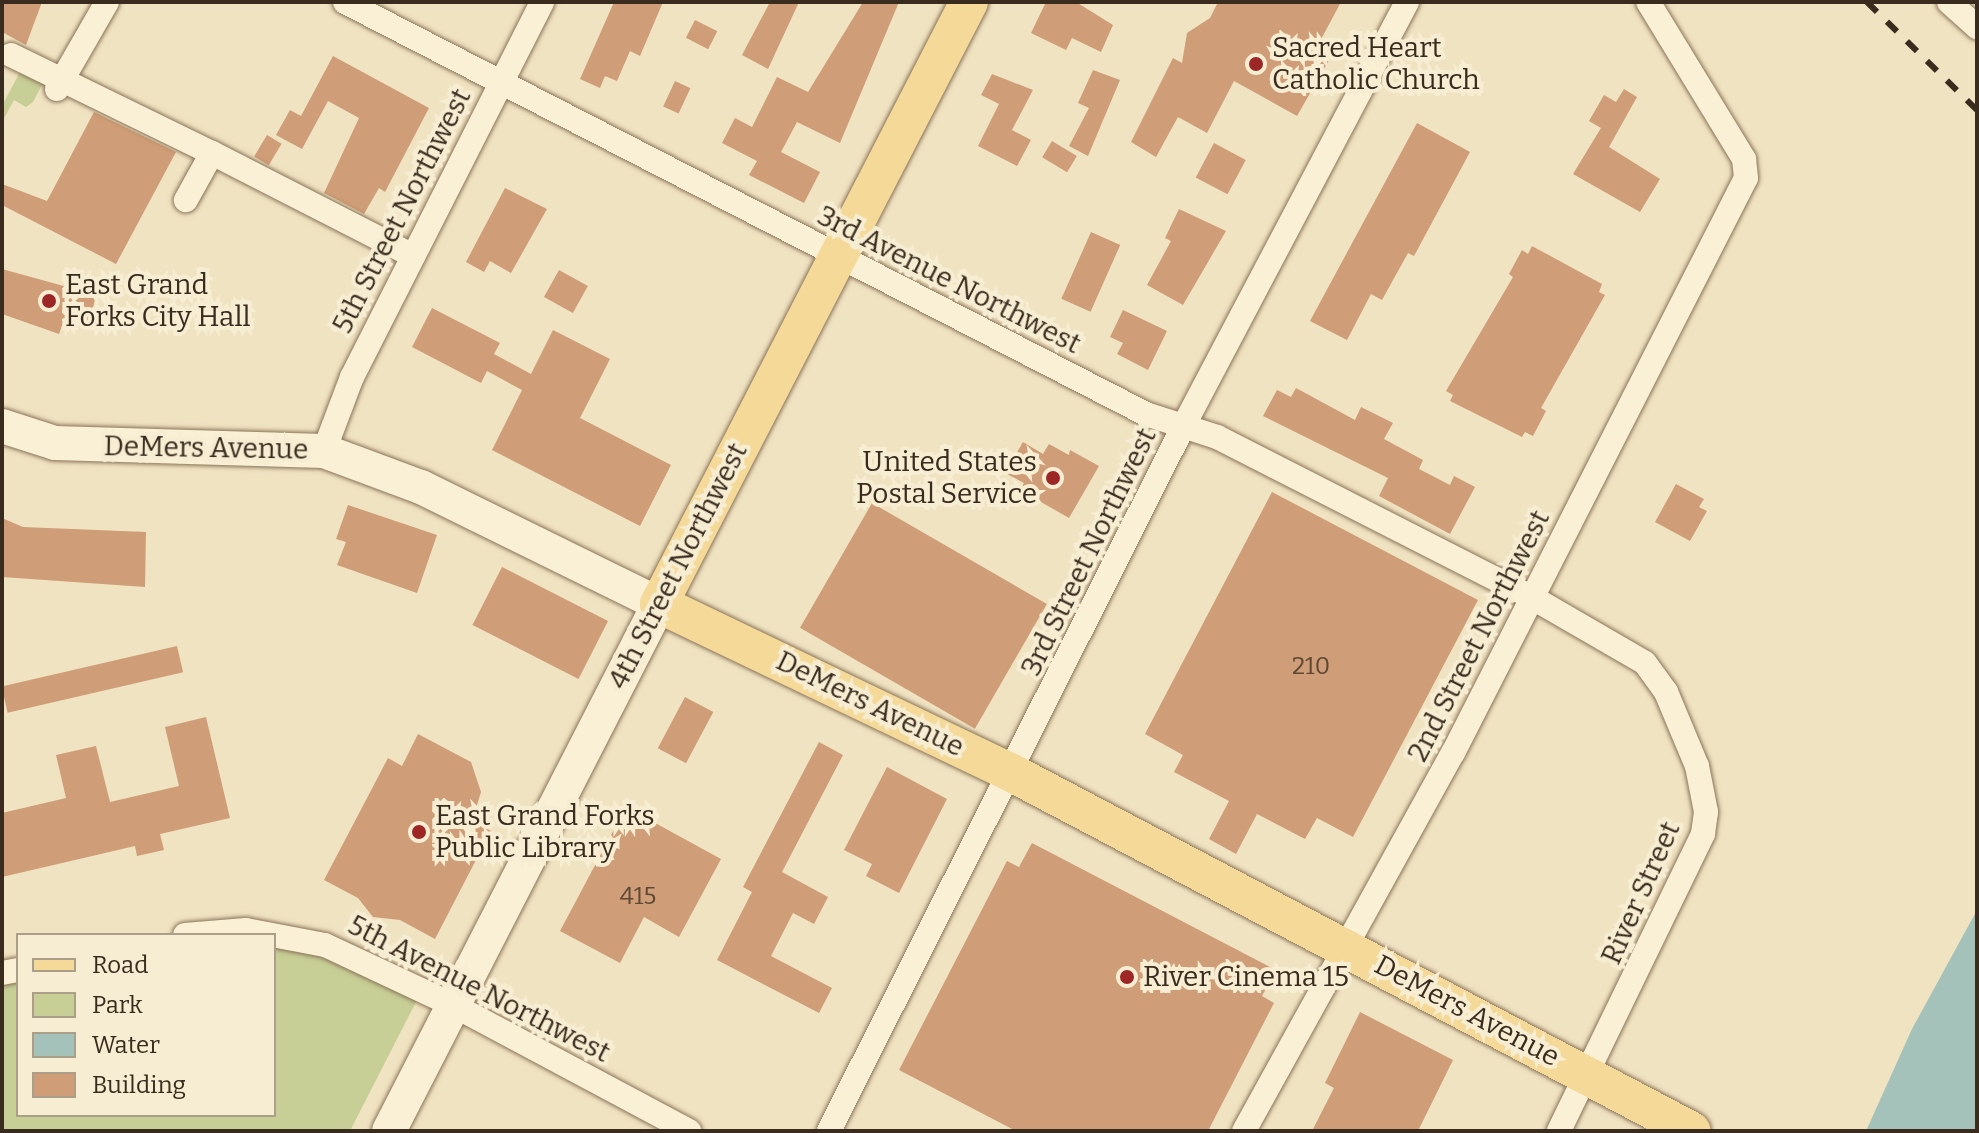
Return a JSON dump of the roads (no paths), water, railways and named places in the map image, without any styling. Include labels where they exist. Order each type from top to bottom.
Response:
[{"type":"main road","name":"4th Street Northwest","points":[[389,1131],[969,2]]},
{"type":"main road","name":"DeMers Avenue","points":[[2,426],[55,443],[324,451],[421,487],[1012,773],[1678,1124]]},
{"type":"street","points":[[60,83],[107,2]]},
{"type":"street","name":"3rd Avenue Northwest","points":[[345,2],[1146,414],[1184,425],[1533,598]]},
{"type":"street","name":"5th Street Northwest","points":[[324,451],[352,377],[542,2]]},
{"type":"street","name":"3rd Street Northwest","points":[[829,1131],[1012,773],[1184,425],[1407,2]]},
{"type":"street","name":"2nd Street Northwest","points":[[1244,1131],[1533,598],[1746,178],[1744,159],[1648,2]]},
{"type":"street","points":[[1949,2],[1977,27]]},
{"type":"street","points":[[11,55],[60,83],[212,153],[413,256]]},
{"type":"street","points":[[186,200],[212,153]]},
{"type":"street","name":"River Street","points":[[1533,598],[1657,675],[1704,793],[1706,812],[1695,856],[1559,1131]]},
{"type":"street","name":"5th Avenue Northwest","points":[[276,935],[325,945],[453,1005],[689,1131]]},
{"type":"water","points":[[1977,910],[1977,1131],[1866,1131],[1912,1029]]},
{"type":"railway","points":[[1867,2],[1977,110]]},
{"type":"place","name":"Sacred Heart Catholic Church","points":[[1256,64]]},
{"type":"place","name":"East Grand Forks City Hall","points":[[49,301]]},
{"type":"place","name":"United States Postal Service","points":[[1053,478]]},
{"type":"place","name":"East Grand Forks Public Library","points":[[419,832]]},
{"type":"place","name":"River Cinema 15","points":[[1127,977]]}]
